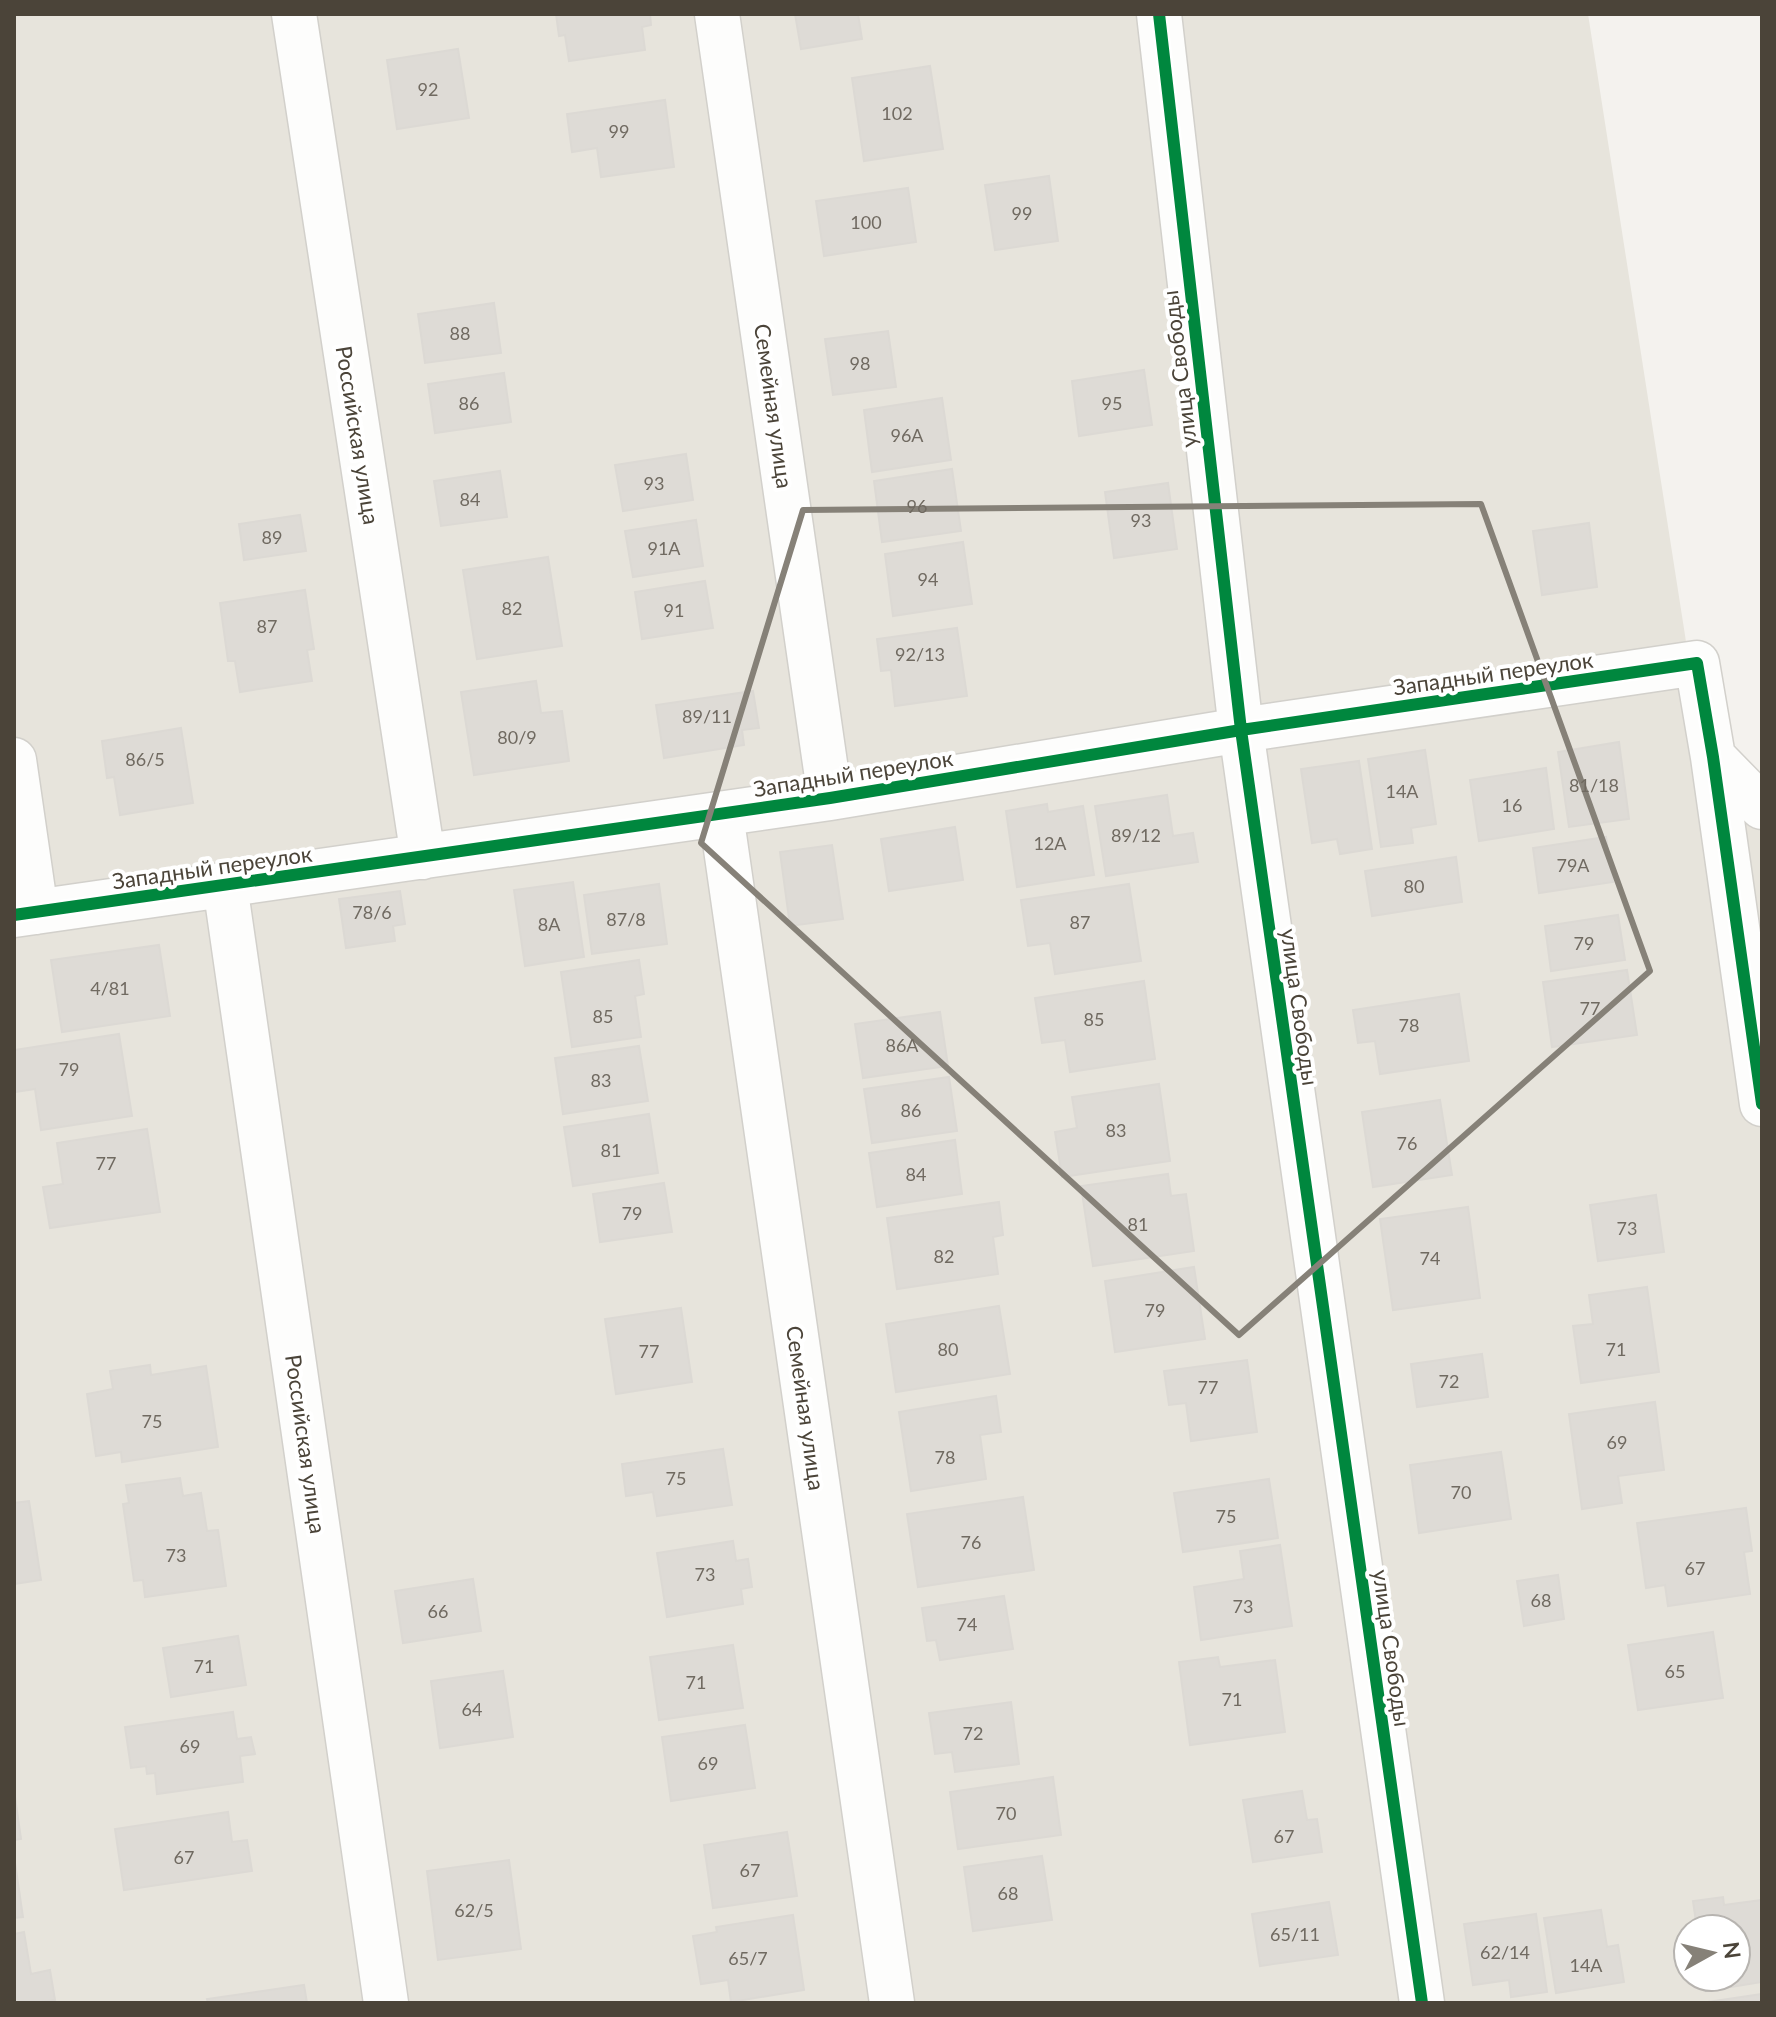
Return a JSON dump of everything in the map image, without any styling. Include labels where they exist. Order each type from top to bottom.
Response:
[{"type":"street","name":"Российская улица","points":[[294,14],[423,857]]},
{"type":"street","name":"Семейная улица","points":[[717,14],[830,798]]},
{"type":"street","name":"улица Свободы","points":[[1159,14],[1241,730],[1422,2003]]},
{"type":"street","name":"Западный переулок","points":[[25,914],[830,798],[1241,730],[1697,663],[1713,757]]},
{"type":"street","points":[[1713,757],[1762,807]]},
{"type":"street","points":[[1713,757],[1762,1104]]},
{"type":"street","points":[[14,760],[25,914]]},
{"type":"street","name":"Семейная улица","points":[[721,814],[892,2003]]},
{"type":"street","name":"Российская улица","points":[[225,885],[386,2003]]},
{"type":"highlighted area","points":[[1481,504],[1650,971],[1239,1335],[701,843],[803,510]]},
{"type":"shaded area","points":[[14,14],[1588,14],[1697,712],[1762,775],[1762,2003],[14,2003]]},
{"type":"building","points":[[556,14],[650,14],[651,25],[642,27],[645,50],[569,61],[565,35],[559,36]]},
{"type":"building","points":[[795,14],[858,14],[862,39],[801,49]]},
{"type":"building","points":[[458,49],[469,118],[397,129],[387,60]]},
{"type":"building","points":[[930,66],[943,149],[864,161],[852,78]]},
{"type":"building","points":[[665,100],[674,167],[601,177],[597,148],[572,152],[567,114]]},
{"type":"building","points":[[1049,176],[1058,241],[995,250],[985,185]]},
{"type":"building","points":[[908,188],[916,242],[824,256],[816,201]]},
{"type":"building","points":[[494,303],[501,353],[425,363],[418,314]]},
{"type":"building","points":[[888,331],[896,387],[833,395],[825,339]]},
{"type":"building","points":[[1144,370],[1152,425],[1079,436],[1072,381]]},
{"type":"building","points":[[504,373],[511,422],[435,433],[428,384]]},
{"type":"building","points":[[942,398],[951,460],[872,472],[864,410]]},
{"type":"building","points":[[686,454],[693,500],[623,511],[615,465]]},
{"type":"building","points":[[952,469],[961,531],[882,542],[874,481]]},
{"type":"building","points":[[500,471],[507,517],[441,526],[434,481]]},
{"type":"building","points":[[1168,483],[1177,549],[1114,558],[1105,492]]},
{"type":"building","points":[[300,515],[306,551],[244,560],[239,524]]},
{"type":"building","points":[[696,520],[703,566],[633,577],[625,531]]},
{"type":"building","points":[[1589,523],[1597,587],[1542,595],[1533,531]]},
{"type":"building","points":[[963,542],[972,604],[893,616],[885,554]]},
{"type":"building","points":[[548,557],[562,646],[477,659],[463,570]]},
{"type":"building","points":[[705,581],[713,628],[642,639],[635,592]]},
{"type":"building","points":[[305,590],[314,649],[307,650],[312,681],[240,692],[235,661],[228,661],[220,603]]},
{"type":"building","points":[[957,628],[967,696],[895,706],[891,670],[881,671],[877,639]]},
{"type":"building","points":[[536,681],[541,713],[562,711],[569,761],[474,775],[461,692]]},
{"type":"building","points":[[753,691],[759,728],[742,730],[744,745],[664,758],[656,705]]},
{"type":"building","points":[[181,728],[193,803],[120,815],[114,777],[107,778],[102,741]]},
{"type":"building","points":[[1619,742],[1629,819],[1569,827],[1558,752]]},
{"type":"building","points":[[1425,750],[1436,824],[1411,828],[1413,843],[1381,847],[1368,759]]},
{"type":"building","points":[[1359,761],[1372,849],[1340,854],[1337,839],[1312,843],[1301,769]]},
{"type":"building","points":[[1546,768],[1554,829],[1479,841],[1470,780]]},
{"type":"building","points":[[1167,795],[1173,836],[1193,833],[1198,862],[1106,876],[1095,806]]},
{"type":"building","points":[[1047,804],[1048,812],[1083,806],[1094,875],[1017,887],[1006,811]]},
{"type":"building","points":[[955,827],[963,880],[889,891],[881,839]]},
{"type":"building","points":[[1606,837],[1613,882],[1539,893],[1533,848]]},
{"type":"building","points":[[832,845],[843,919],[790,926],[780,852]]},
{"type":"building","points":[[1456,857],[1462,902],[1372,916],[1365,871]]},
{"type":"building","points":[[573,882],[584,957],[525,966],[514,890]]},
{"type":"building","points":[[659,884],[667,944],[592,954],[584,895]]},
{"type":"building","points":[[1129,884],[1141,961],[1055,974],[1050,943],[1028,946],[1021,900]]},
{"type":"building","points":[[400,891],[405,924],[393,926],[395,941],[346,948],[339,899]]},
{"type":"building","points":[[1618,915],[1625,960],[1551,971],[1545,926]]},
{"type":"building","points":[[159,945],[170,1016],[62,1032],[51,960]]},
{"type":"building","points":[[639,960],[644,994],[635,996],[641,1037],[572,1047],[561,972]]},
{"type":"building","points":[[1627,970],[1637,1035],[1552,1047],[1543,982]]},
{"type":"building","points":[[1144,981],[1155,1059],[1070,1072],[1065,1040],[1042,1043],[1035,998]]},
{"type":"building","points":[[1459,994],[1469,1061],[1380,1074],[1375,1041],[1358,1043],[1353,1010]]},
{"type":"building","points":[[940,1012],[948,1066],[863,1078],[855,1024]]},
{"type":"building","points":[[119,1034],[132,1116],[41,1130],[35,1089],[15,1092],[14,1050]]},
{"type":"building","points":[[639,1046],[648,1101],[563,1114],[555,1058]]},
{"type":"building","points":[[949,1077],[957,1131],[872,1143],[864,1089]]},
{"type":"building","points":[[1159,1084],[1170,1161],[1062,1177],[1055,1132],[1077,1128],[1072,1097]]},
{"type":"building","points":[[1440,1100],[1452,1175],[1373,1187],[1362,1112]]},
{"type":"building","points":[[649,1114],[658,1173],[573,1186],[564,1127]]},
{"type":"building","points":[[147,1129],[160,1212],[50,1228],[43,1187],[63,1184],[57,1143]]},
{"type":"building","points":[[955,1140],[962,1194],[877,1207],[869,1153]]},
{"type":"building","points":[[1168,1174],[1171,1196],[1186,1194],[1194,1251],[1093,1266],[1081,1186]]},
{"type":"building","points":[[664,1183],[672,1232],[600,1242],[593,1194]]},
{"type":"building","points":[[1656,1195],[1664,1252],[1598,1261],[1590,1205]]},
{"type":"building","points":[[999,1202],[1003,1235],[993,1237],[998,1274],[897,1289],[887,1218]]},
{"type":"building","points":[[1468,1207],[1480,1298],[1393,1310],[1380,1219]]},
{"type":"building","points":[[1194,1267],[1205,1339],[1115,1352],[1105,1281]]},
{"type":"building","points":[[1647,1287],[1659,1372],[1581,1383],[1573,1326],[1593,1324],[1589,1295]]},
{"type":"building","points":[[999,1306],[1010,1374],[896,1392],[886,1324]]},
{"type":"building","points":[[681,1308],[692,1382],[616,1394],[605,1319]]},
{"type":"building","points":[[1482,1354],[1488,1397],[1417,1407],[1411,1364]]},
{"type":"building","points":[[1247,1360],[1257,1432],[1191,1441],[1186,1403],[1169,1405],[1164,1371]]},
{"type":"building","points":[[150,1365],[151,1375],[206,1366],[218,1447],[122,1462],[121,1452],[96,1456],[87,1394],[113,1389],[110,1371]]},
{"type":"building","points":[[996,1396],[1001,1432],[980,1435],[986,1479],[911,1491],[899,1412]]},
{"type":"building","points":[[1655,1402],[1664,1470],[1618,1476],[1622,1503],[1582,1509],[1569,1414]]},
{"type":"building","points":[[723,1449],[732,1505],[657,1516],[653,1492],[626,1496],[622,1464]]},
{"type":"building","points":[[1501,1452],[1511,1519],[1419,1533],[1410,1465]]},
{"type":"building","points":[[180,1478],[183,1496],[201,1493],[207,1531],[218,1530],[226,1586],[145,1597],[143,1580],[134,1581],[123,1504],[129,1503],[126,1485]]},
{"type":"building","points":[[1269,1479],[1278,1538],[1183,1552],[1174,1493]]},
{"type":"building","points":[[1023,1497],[1034,1570],[918,1587],[907,1514]]},
{"type":"building","points":[[29,1501],[41,1580],[14,1584],[14,1503]]},
{"type":"building","points":[[1746,1508],[1752,1551],[1744,1552],[1750,1594],[1668,1606],[1665,1585],[1646,1588],[1637,1523]]},
{"type":"building","points":[[733,1541],[736,1561],[748,1559],[752,1587],[741,1589],[743,1604],[667,1617],[657,1553]]},
{"type":"building","points":[[1280,1545],[1292,1626],[1201,1640],[1194,1587],[1244,1579],[1240,1551]]},
{"type":"building","points":[[1558,1575],[1564,1619],[1524,1626],[1517,1581]]},
{"type":"building","points":[[473,1579],[481,1631],[403,1643],[395,1591]]},
{"type":"building","points":[[1004,1596],[1013,1649],[940,1660],[936,1640],[927,1641],[922,1608]]},
{"type":"building","points":[[1713,1632],[1723,1698],[1638,1710],[1628,1645]]},
{"type":"building","points":[[238,1636],[246,1685],[171,1697],[163,1648]]},
{"type":"building","points":[[733,1645],[743,1708],[659,1720],[650,1657]]},
{"type":"building","points":[[1218,1657],[1220,1667],[1275,1660],[1285,1732],[1190,1745],[1179,1662]]},
{"type":"building","points":[[503,1671],[513,1737],[440,1748],[431,1681]]},
{"type":"building","points":[[1011,1702],[1019,1764],[955,1772],[952,1752],[935,1754],[929,1713]]},
{"type":"building","points":[[233,1712],[237,1739],[251,1737],[255,1754],[240,1756],[243,1782],[157,1794],[155,1773],[147,1774],[146,1766],[131,1768],[125,1727]]},
{"type":"building","points":[[745,1725],[755,1788],[671,1801],[662,1737]]},
{"type":"building","points":[[1053,1777],[1061,1835],[958,1849],[950,1792]]},
{"type":"building","points":[[14,1790],[21,1839],[14,1840]]},
{"type":"building","points":[[1302,1791],[1307,1820],[1317,1819],[1322,1852],[1253,1862],[1243,1800]]},
{"type":"building","points":[[228,1812],[232,1842],[247,1840],[252,1871],[124,1890],[115,1829]]},
{"type":"building","points":[[787,1832],[797,1896],[713,1908],[704,1845]]},
{"type":"building","points":[[14,1856],[23,1917],[14,1918]]},
{"type":"building","points":[[1042,1856],[1052,1920],[973,1931],[964,1867]]},
{"type":"building","points":[[509,1860],[521,1949],[438,1960],[427,1871]]},
{"type":"building","points":[[1723,1897],[1724,1905],[1762,1900],[1762,1982],[1752,1984],[1752,1913],[1695,1913],[1693,1901]]},
{"type":"building","points":[[1329,1902],[1338,1955],[1260,1966],[1252,1914]]},
{"type":"building","points":[[1601,1910],[1607,1947],[1618,1945],[1624,1982],[1556,1993],[1544,1918]]},
{"type":"building","points":[[1536,1914],[1547,1992],[1511,1997],[1509,1980],[1473,1985],[1464,1924]]},
{"type":"building","points":[[793,1915],[804,1990],[731,2002],[728,1980],[701,1984],[693,1936],[717,1932],[716,1927]]},
{"type":"building","points":[[24,1932],[31,1974],[50,1970],[55,2000],[14,2003],[14,1934]]},
{"type":"building","points":[[304,1985],[307,2003],[208,2003],[207,1999]]},
{"type":"building","points":[[1762,1994],[1762,2003],[1701,2003]]},
{"type":"cycle path","points":[[1159,14],[1241,730],[1422,2003]]},
{"type":"cycle path","points":[[14,915],[830,798],[1241,730],[1697,663],[1762,1104]]}]
